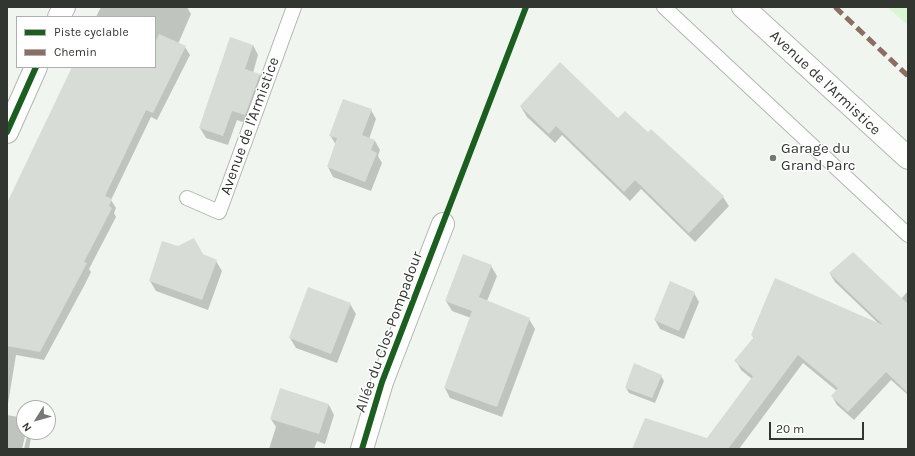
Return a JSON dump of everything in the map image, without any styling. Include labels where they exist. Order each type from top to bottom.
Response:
[{"type":"street","points":[[60,16],[64,7]]},
{"type":"street","name":"Avenue de l'Armistice","points":[[743,7],[908,158]]},
{"type":"street","points":[[7,132],[36,68]]},
{"type":"street","name":"Allée du Clos Pompadour","points":[[362,449],[382,382],[443,224]]},
{"type":"lane","name":"Avenue de l'Armistice","points":[[187,198],[219,212],[294,7]]},
{"type":"lane","points":[[664,7],[908,235]]},
{"type":"green space","points":[[887,7],[908,7],[908,25]]},
{"type":"building","points":[[159,34],[186,46],[153,113],[146,110],[105,196],[112,199],[109,206],[112,208],[84,262],[87,263],[40,352],[7,346],[7,203],[72,68],[156,68],[156,41]]},
{"type":"building","points":[[230,37],[253,45],[245,69],[260,74],[245,115],[232,111],[223,136],[199,128]]},
{"type":"building","points":[[560,62],[618,118],[625,111],[648,132],[651,129],[724,196],[689,233],[635,180],[624,192],[556,126],[549,134],[520,106]]},
{"type":"building","points":[[343,99],[372,109],[362,135],[375,140],[371,150],[377,153],[365,182],[327,167],[337,138],[329,136]]},
{"type":"building","points":[[194,238],[203,254],[217,260],[202,300],[149,281],[162,241],[178,246]]},
{"type":"building","points":[[853,252],[908,304],[908,393],[886,372],[848,412],[831,396],[838,388],[798,355],[728,449],[632,449],[645,418],[707,438],[753,376],[734,361],[754,337],[751,335],[775,278],[883,325],[829,273]]},
{"type":"building","points":[[463,254],[492,265],[479,297],[530,318],[497,407],[444,388],[472,311],[445,301]]},
{"type":"building","points":[[670,281],[695,292],[679,331],[654,320]]},
{"type":"building","points":[[308,287],[351,303],[331,354],[289,338]]},
{"type":"building","points":[[634,363],[662,375],[652,398],[625,388]]},
{"type":"building","points":[[280,388],[329,404],[319,434],[270,419]]},
{"type":"marked path","points":[[835,7],[908,76]]},
{"type":"cycle path","points":[[362,449],[382,382],[526,7]]},
{"type":"cycle path","points":[[7,132],[36,68]]},
{"type":"place","name":"Garage du Grand Parc","points":[[773,158]]}]
